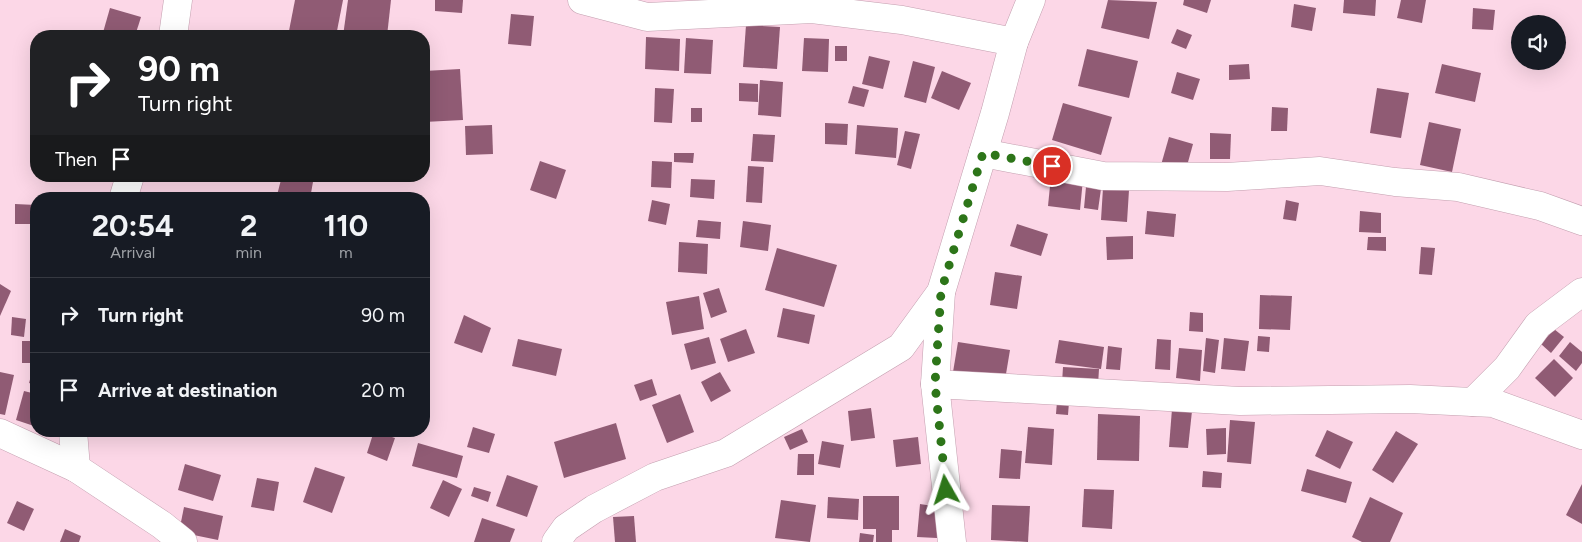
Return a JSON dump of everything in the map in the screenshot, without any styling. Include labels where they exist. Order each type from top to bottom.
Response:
[{"type":"street","points":[[174,30],[178,0]]},
{"type":"street","points":[[582,0],[647,17],[812,9],[902,20],[1014,42]]},
{"type":"street","points":[[952,542],[935,384],[941,292],[1014,42],[1032,0]]},
{"type":"street","points":[[983,153],[1103,176],[1227,177],[1320,171],[1395,182],[1458,187],[1540,206],[1582,220]]},
{"type":"street","points":[[556,542],[566,528],[594,509],[655,477],[726,453],[901,347],[941,292]]},
{"type":"street","points":[[1473,402],[1507,368],[1538,325],[1582,292]]},
{"type":"street","points":[[935,384],[1240,401],[1410,399],[1494,403],[1582,435]]},
{"type":"street","points":[[0,433],[76,468],[162,525],[183,542]]},
{"type":"street","points":[[73,437],[76,468]]},
{"type":"building","points":[[295,0],[343,0],[337,30],[289,30]]},
{"type":"building","points":[[348,0],[391,0],[388,30],[344,30]]},
{"type":"building","points":[[435,0],[463,0],[462,13],[435,11]]},
{"type":"building","points":[[1108,0],[1157,2],[1149,39],[1101,28]]},
{"type":"building","points":[[1184,0],[1211,0],[1207,13],[1183,5]]},
{"type":"building","points":[[1344,0],[1376,0],[1375,16],[1343,13]]},
{"type":"building","points":[[1401,0],[1426,0],[1422,23],[1397,18]]},
{"type":"building","points":[[1294,4],[1316,8],[1312,31],[1291,27]]},
{"type":"building","points":[[110,8],[141,17],[137,30],[104,30]]},
{"type":"building","points":[[1473,8],[1495,10],[1493,30],[1472,29]]},
{"type":"building","points":[[511,14],[534,16],[531,46],[508,44]]},
{"type":"building","points":[[746,25],[780,27],[777,69],[743,67]]},
{"type":"building","points":[[1177,29],[1192,35],[1186,49],[1171,43]]},
{"type":"building","points":[[646,37],[680,39],[679,71],[645,69]]},
{"type":"building","points":[[686,38],[713,40],[711,74],[684,73]]},
{"type":"building","points":[[804,38],[829,39],[828,72],[802,71]]},
{"type":"building","points":[[835,46],[847,46],[847,61],[835,61]]},
{"type":"building","points":[[1087,49],[1138,61],[1129,98],[1078,86]]},
{"type":"building","points":[[869,56],[890,61],[883,89],[862,84]]},
{"type":"building","points":[[913,61],[935,67],[926,103],[904,97]]},
{"type":"building","points":[[1249,64],[1250,79],[1229,80],[1229,65]]},
{"type":"building","points":[[1442,64],[1481,73],[1475,102],[1435,93]]},
{"type":"building","points":[[460,69],[463,120],[430,122],[430,71]]},
{"type":"building","points":[[942,71],[971,83],[959,110],[931,98]]},
{"type":"building","points":[[1177,72],[1200,79],[1193,100],[1171,93]]},
{"type":"building","points":[[760,80],[783,82],[781,117],[758,115]]},
{"type":"building","points":[[739,83],[758,84],[758,102],[739,101]]},
{"type":"building","points":[[853,86],[869,90],[864,107],[848,103]]},
{"type":"building","points":[[655,88],[674,89],[672,123],[654,122]]},
{"type":"building","points":[[1377,88],[1409,93],[1401,138],[1370,133]]},
{"type":"building","points":[[1063,103],[1112,117],[1101,155],[1052,140]]},
{"type":"building","points":[[1272,107],[1288,108],[1287,131],[1271,131]]},
{"type":"building","points":[[691,108],[702,108],[702,122],[691,122]]},
{"type":"building","points":[[1429,122],[1461,129],[1452,172],[1420,165]]},
{"type":"building","points":[[825,123],[848,124],[847,145],[825,144]]},
{"type":"building","points":[[492,125],[493,154],[466,155],[465,126]]},
{"type":"building","points":[[857,125],[898,128],[896,158],[855,154]]},
{"type":"building","points":[[905,131],[920,134],[911,169],[897,165]]},
{"type":"building","points":[[1210,133],[1231,134],[1230,159],[1210,159]]},
{"type":"building","points":[[753,134],[775,135],[773,162],[751,161]]},
{"type":"building","points":[[1169,137],[1193,144],[1185,173],[1161,165]]},
{"type":"building","points":[[674,153],[694,153],[693,163],[674,162]]},
{"type":"building","points":[[540,161],[566,170],[556,199],[530,190]]},
{"type":"building","points":[[652,161],[672,162],[671,188],[651,187]]},
{"type":"building","points":[[748,166],[764,167],[762,203],[746,202]]},
{"type":"building","points":[[1051,176],[1083,179],[1080,210],[1048,206]]},
{"type":"building","points":[[691,179],[715,180],[714,199],[690,197]]},
{"type":"building","points":[[280,182],[313,182],[311,192],[278,192]]},
{"type":"building","points":[[1086,187],[1101,189],[1098,210],[1084,208]]},
{"type":"building","points":[[1103,188],[1129,190],[1127,222],[1101,220]]},
{"type":"building","points":[[652,200],[670,204],[666,225],[648,221]]},
{"type":"building","points":[[1286,200],[1299,203],[1296,221],[1283,219]]},
{"type":"building","points":[[15,204],[30,205],[30,224],[15,224]]},
{"type":"building","points":[[1147,211],[1176,214],[1174,237],[1145,234]]},
{"type":"building","points":[[1360,211],[1381,213],[1381,233],[1359,232]]},
{"type":"building","points":[[698,220],[721,222],[720,239],[696,237]]},
{"type":"building","points":[[743,221],[771,225],[768,251],[740,247]]},
{"type":"building","points":[[1017,224],[1048,234],[1041,256],[1010,246]]},
{"type":"building","points":[[1133,236],[1133,259],[1107,260],[1106,237]]},
{"type":"building","points":[[1368,237],[1386,237],[1386,251],[1367,250]]},
{"type":"building","points":[[679,242],[708,244],[707,274],[678,272]]},
{"type":"building","points":[[1421,247],[1435,248],[1432,275],[1419,274]]},
{"type":"building","points":[[777,248],[837,265],[824,307],[765,290]]},
{"type":"building","points":[[995,272],[1022,276],[1017,309],[990,305]]},
{"type":"building","points":[[0,284],[11,291],[0,316]]},
{"type":"building","points":[[719,288],[727,312],[711,318],[703,293]]},
{"type":"building","points":[[1260,295],[1292,296],[1290,330],[1259,329]]},
{"type":"building","points":[[699,296],[704,329],[672,335],[666,302]]},
{"type":"building","points":[[783,308],[815,315],[809,344],[777,337]]},
{"type":"building","points":[[1190,312],[1203,313],[1203,332],[1189,331]]},
{"type":"building","points":[[464,315],[491,328],[482,353],[454,343]]},
{"type":"building","points":[[12,317],[26,319],[24,337],[11,335]]},
{"type":"building","points":[[746,329],[755,353],[728,362],[720,339]]},
{"type":"building","points":[[1554,329],[1564,337],[1551,353],[1541,344]]},
{"type":"building","points":[[1258,336],[1270,337],[1269,352],[1257,351]]},
{"type":"building","points":[[709,337],[716,363],[691,370],[684,344]]},
{"type":"building","points":[[1206,338],[1219,340],[1215,373],[1203,371]]},
{"type":"building","points":[[1224,338],[1249,341],[1245,371],[1221,369]]},
{"type":"building","points":[[518,339],[562,349],[556,376],[512,366]]},
{"type":"building","points":[[1157,339],[1171,340],[1170,370],[1155,369]]},
{"type":"building","points":[[1059,340],[1104,347],[1101,369],[1055,363]]},
{"type":"building","points":[[22,341],[30,341],[30,363],[22,363]]},
{"type":"building","points":[[958,342],[1010,350],[1005,380],[953,372]]},
{"type":"building","points":[[1570,342],[1582,352],[1582,363],[1576,371],[1559,356]]},
{"type":"building","points":[[1108,346],[1122,348],[1120,370],[1106,369]]},
{"type":"building","points":[[1179,348],[1202,350],[1200,381],[1176,378]]},
{"type":"building","points":[[1554,359],[1573,378],[1555,397],[1535,378]]},
{"type":"building","points":[[1063,367],[1099,369],[1098,385],[1062,383]]},
{"type":"building","points":[[0,372],[14,375],[5,415],[0,414]]},
{"type":"building","points":[[720,372],[731,391],[711,402],[701,382]]},
{"type":"building","points":[[652,379],[657,395],[640,401],[634,385]]},
{"type":"building","points":[[24,391],[30,392],[30,425],[16,420]]},
{"type":"building","points":[[680,394],[694,432],[667,443],[652,405]]},
{"type":"building","points":[[1057,401],[1069,402],[1068,415],[1056,414]]},
{"type":"building","points":[[871,408],[875,438],[851,441],[848,411]]},
{"type":"building","points":[[1172,409],[1192,411],[1188,448],[1169,447]]},
{"type":"building","points":[[1098,414],[1140,416],[1139,461],[1097,460]]},
{"type":"building","points":[[1230,420],[1255,422],[1251,464],[1227,462]]},
{"type":"building","points":[[616,423],[626,459],[564,478],[554,442]]},
{"type":"building","points":[[473,427],[495,434],[489,453],[467,447]]},
{"type":"building","points":[[1028,427],[1054,429],[1052,465],[1025,463]]},
{"type":"building","points":[[1226,428],[1226,454],[1207,455],[1206,429]]},
{"type":"building","points":[[802,429],[808,442],[790,450],[784,437]]},
{"type":"building","points":[[1327,430],[1353,442],[1340,469],[1315,456]]},
{"type":"building","points":[[1396,431],[1418,444],[1393,483],[1372,470]]},
{"type":"building","points":[[372,437],[395,438],[387,461],[367,453]]},
{"type":"building","points":[[918,437],[921,464],[896,467],[893,440]]},
{"type":"building","points":[[822,441],[844,445],[840,468],[818,464]]},
{"type":"building","points":[[418,443],[463,456],[457,478],[412,466]]},
{"type":"building","points":[[1001,449],[1022,451],[1020,479],[999,478]]},
{"type":"building","points":[[798,454],[814,454],[814,475],[797,475]]},
{"type":"building","points":[[185,464],[221,475],[213,501],[178,490]]},
{"type":"building","points":[[315,467],[345,477],[332,513],[303,502]]},
{"type":"building","points":[[1307,469],[1352,482],[1346,503],[1301,491]]},
{"type":"building","points":[[1203,471],[1222,473],[1221,488],[1202,487]]},
{"type":"building","points":[[507,475],[538,486],[527,517],[496,506]]},
{"type":"building","points":[[257,478],[279,482],[274,511],[251,507]]},
{"type":"building","points":[[443,480],[462,489],[449,517],[430,508]]},
{"type":"building","points":[[1582,484],[1582,524],[1566,515]]},
{"type":"building","points":[[474,487],[491,492],[488,502],[471,496]]},
{"type":"building","points":[[1084,489],[1114,490],[1112,529],[1082,527]]},
{"type":"building","points":[[863,496],[899,496],[899,530],[892,530],[892,542],[876,542],[876,529],[863,529]]},
{"type":"building","points":[[828,497],[859,499],[858,520],[827,518]]},
{"type":"building","points":[[1370,497],[1403,513],[1390,542],[1362,542],[1352,537]]},
{"type":"building","points":[[781,500],[816,505],[810,542],[775,538]]},
{"type":"building","points":[[17,501],[34,509],[24,531],[7,523]]},
{"type":"building","points":[[920,504],[939,507],[937,538],[917,537]]},
{"type":"building","points":[[992,505],[1030,506],[1028,542],[991,540]]},
{"type":"building","points":[[184,507],[223,516],[218,540],[179,532]]},
{"type":"building","points":[[634,516],[636,542],[615,542],[613,517]]},
{"type":"building","points":[[482,518],[515,529],[510,542],[474,542]]},
{"type":"building","points":[[65,529],[81,536],[79,542],[60,542]]},
{"type":"building","points":[[860,533],[874,535],[873,542],[859,542]]},
{"type":"route","points":[[946,490],[935,384],[941,292],[983,153],[1052,166]]}]
